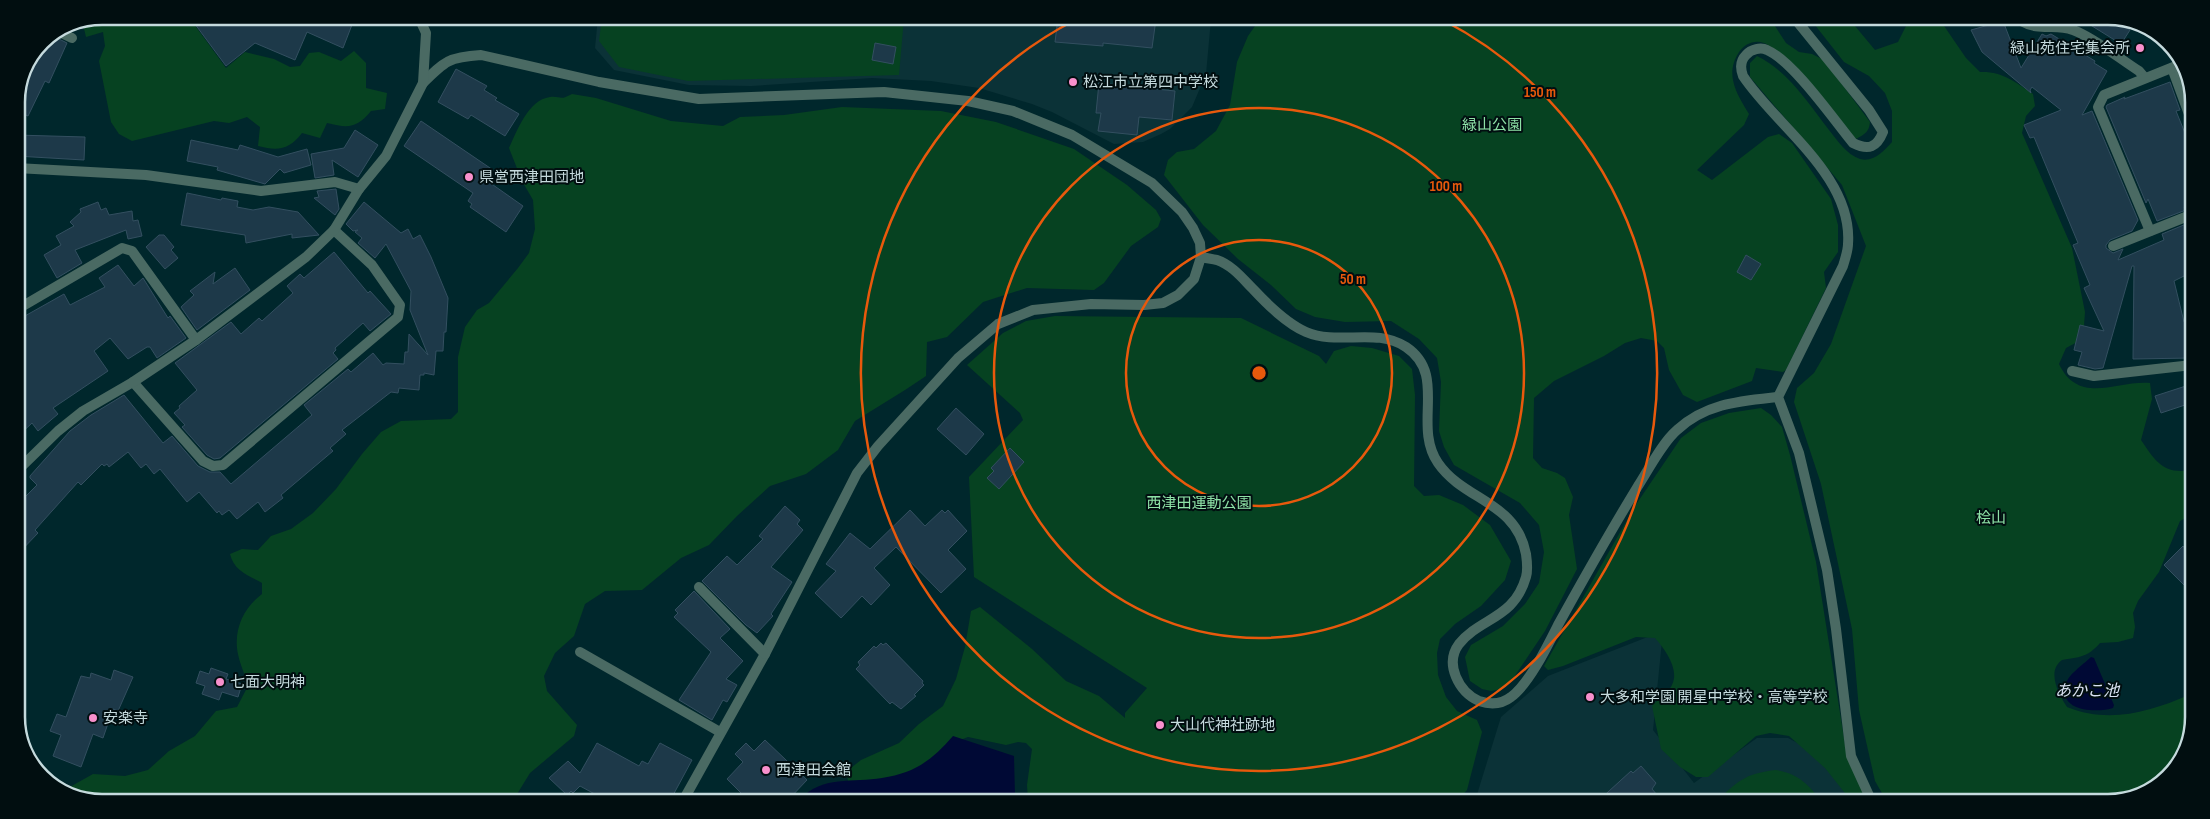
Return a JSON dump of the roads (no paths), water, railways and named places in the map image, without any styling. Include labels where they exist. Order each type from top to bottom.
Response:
[{"type":"street","points":[[423,25],[426,33],[423,83]]},
{"type":"street","points":[[1800,25],[1868,110],[1883,132],[1878,143],[1870,148],[1853,144],[1807,87],[1778,57],[1766,49],[1757,48],[1747,54],[1742,60],[1740,68],[1748,85],[1834,185],[1846,213],[1848,244],[1843,266],[1778,397],[1799,453],[1826,570],[1837,638],[1851,756],[1868,794]]},
{"type":"street","points":[[2030,25],[2034,27],[2064,27],[2078,31],[2139,71],[2146,78]]},
{"type":"street","points":[[65,35],[72,38]]},
{"type":"street","points":[[25,463],[58,431],[83,412],[133,382],[196,340],[306,256],[334,230],[359,189],[386,156],[423,83],[445,61],[462,56],[480,55],[599,82],[699,99],[884,92],[968,101],[1013,111],[1072,135],[1132,170],[1164,193],[1194,228],[1200,244],[1200,257],[1194,279],[1188,287],[1178,296],[1163,303],[1144,305],[1061,305],[1033,310],[998,324],[958,358],[878,446],[857,473],[765,654],[687,794]]},
{"type":"street","points":[[2150,231],[2098,107],[2104,95],[2176,66]]},
{"type":"street","points":[[2178,70],[2184,91]]},
{"type":"street","points":[[25,169],[146,176],[261,190],[335,182],[359,189]]},
{"type":"street","points":[[2113,246],[2185,217]]},
{"type":"street","points":[[133,382],[203,461],[213,466],[223,465],[398,317],[400,305],[372,265],[334,230]]},
{"type":"street","points":[[25,305],[122,248],[132,251],[196,340]]},
{"type":"street","points":[[1200,257],[1217,260],[1228,266],[1267,304],[1304,332],[1335,338],[1354,339],[1374,336],[1391,340],[1406,347],[1426,369],[1428,379],[1426,427],[1428,444],[1436,460],[1446,474],[1500,510],[1519,530],[1524,544],[1527,576],[1516,598],[1502,614],[1466,638],[1455,652],[1454,669],[1457,680],[1468,694],[1488,704],[1499,703],[1509,699],[1517,692],[1530,673],[1597,554],[1675,431],[1697,414],[1724,403],[1778,397]]},
{"type":"street","points":[[2072,371],[2094,376],[2185,367]]},
{"type":"street","points":[[699,587],[765,654]]},
{"type":"street","points":[[580,652],[720,732]]},
{"type":"water","name":"あかこ池","points":[[2091,657],[2094,658],[2114,705],[2113,708],[2106,710],[2081,709],[2068,701],[2065,695],[2066,682]]},
{"type":"water","points":[[953,736],[1014,756],[1015,794],[806,794],[828,783],[882,778],[904,773],[922,764],[938,752]]},
{"type":"place","name":"緑山苑住宅集会所","points":[[2140,48]]},
{"type":"place","name":"松江市立第四中学校","points":[[1073,82]]},
{"type":"place","name":"県営西津田団地","points":[[469,177]]},
{"type":"place","name":"七面大明神","points":[[220,682]]},
{"type":"place","name":"大多和学園 開星中学校・高等学校","points":[[1590,697]]},
{"type":"place","name":"安楽寺","points":[[93,718]]},
{"type":"place","name":"大山代神社跡地","points":[[1160,725]]},
{"type":"place","name":"西津田会館","points":[[766,770]]},
{"type":"park label","name":"緑山公園","points":[[1492,125]]},
{"type":"park label","name":"西津田運動公園","points":[[1199,503]]},
{"type":"park label","name":"桧山","points":[[1991,518]]}]
